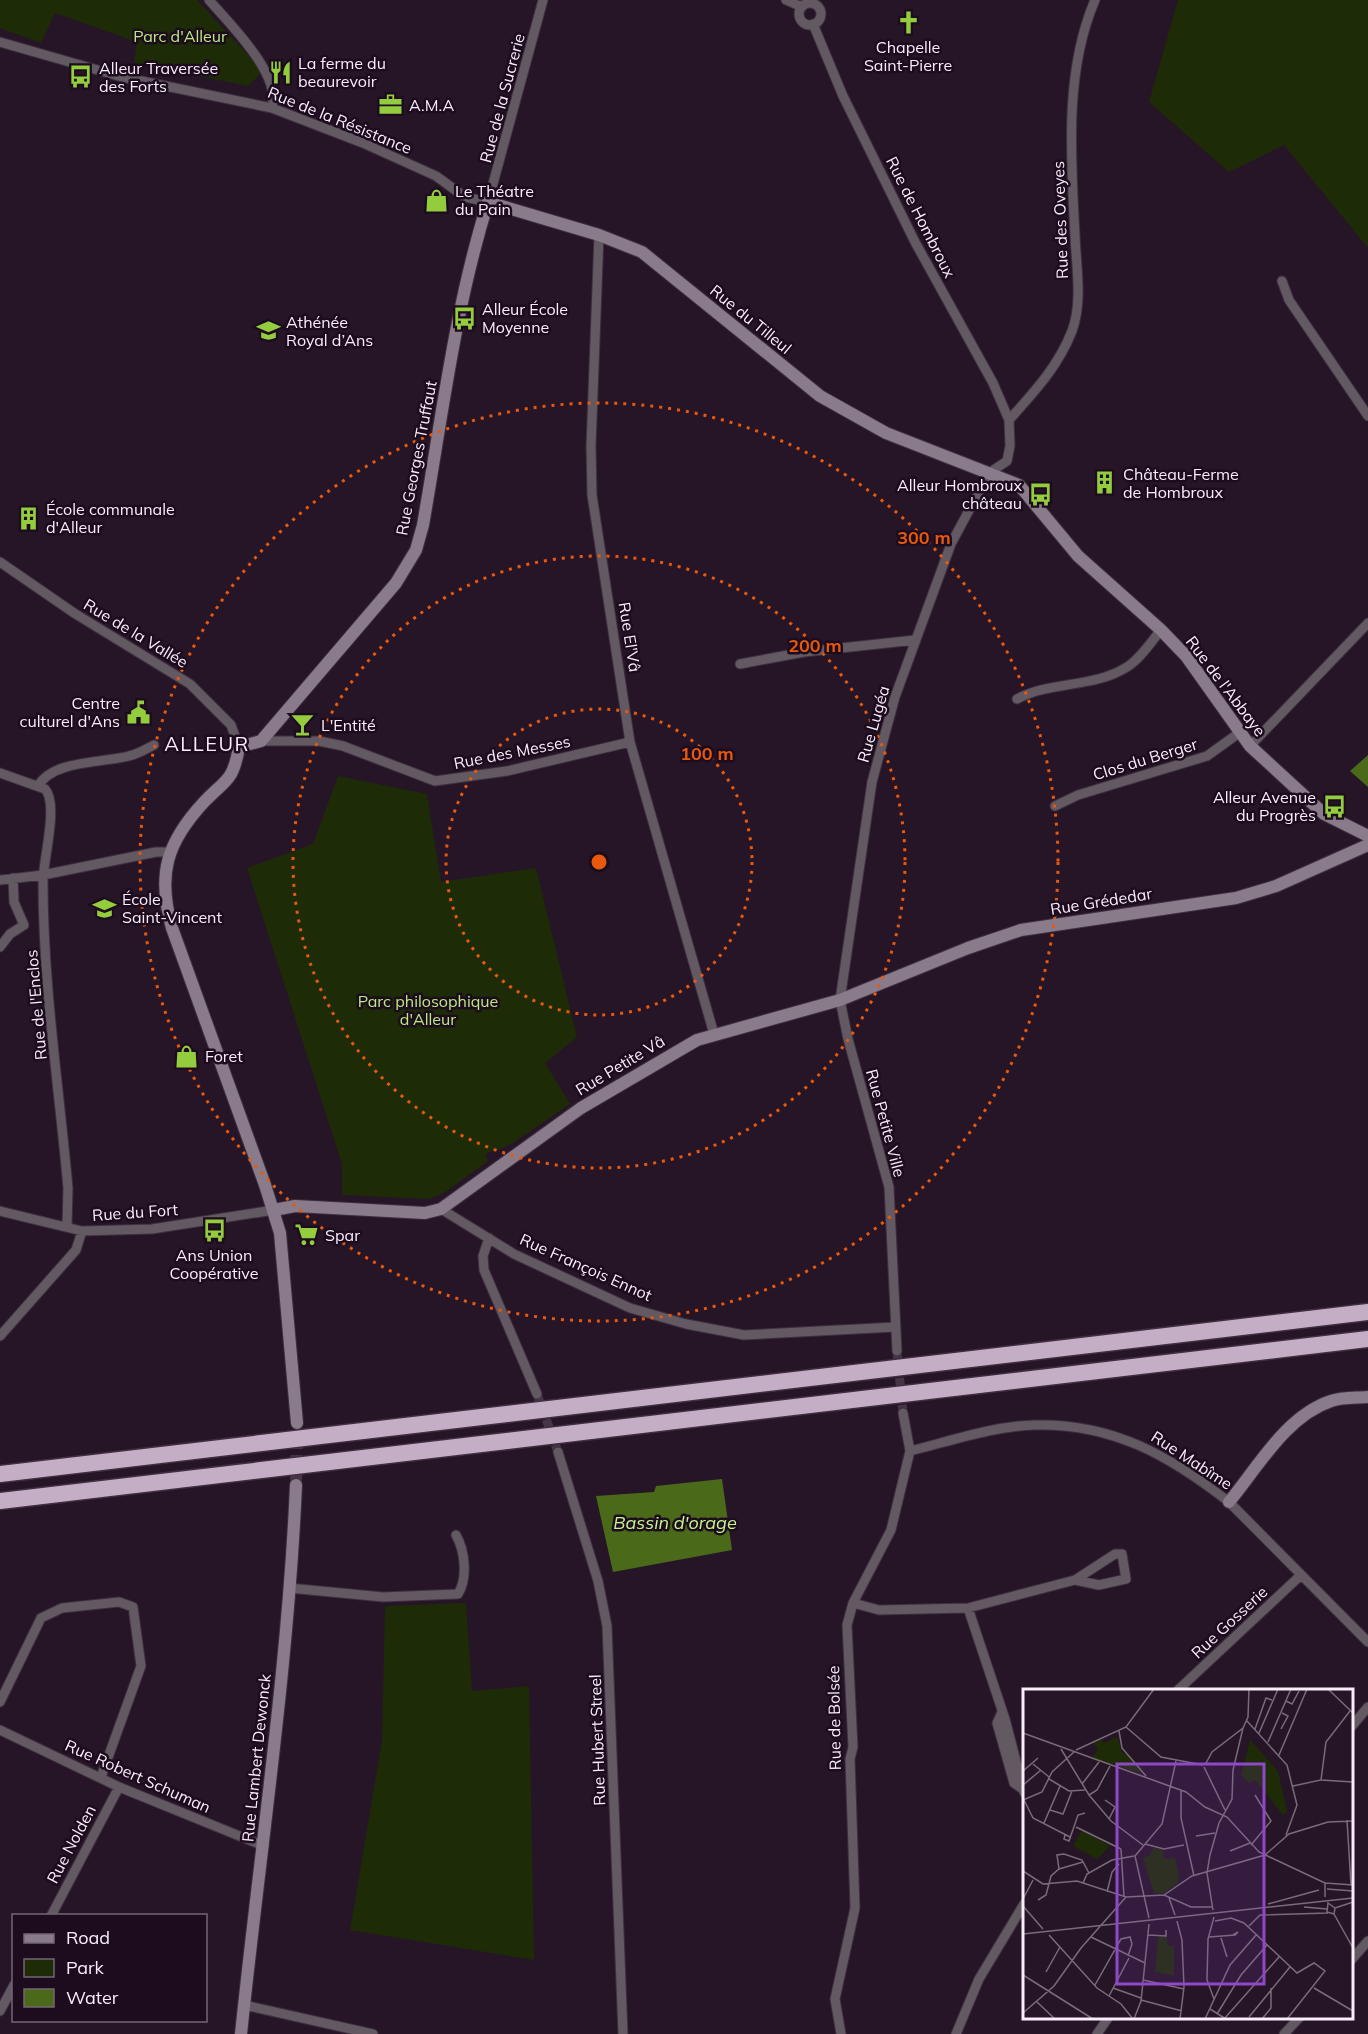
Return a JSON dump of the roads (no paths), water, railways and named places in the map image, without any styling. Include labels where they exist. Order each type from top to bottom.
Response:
[{"type":"highway","points":[[1206,1331],[1232,1321],[1368,1303]]},
{"type":"highway","points":[[0,1474],[1368,1312]]},
{"type":"highway","points":[[0,1501],[1368,1339]]},
{"type":"street","points":[[209,0],[267,73],[275,98],[272,108]]},
{"type":"street","name":"Rue de la Sucrerie","points":[[488,202],[543,0]]},
{"type":"street","points":[[786,0],[802,7]]},
{"type":"street","name":"Rue des Oveyes","points":[[1009,420],[1056,366],[1076,314],[1072,160],[1076,67],[1083,32],[1095,0]]},
{"type":"street","points":[[812,3],[821,3],[821,16],[813,24],[801,20],[799,12],[802,7],[812,3]]},
{"type":"street","name":"Rue de Hombroux","points":[[813,24],[843,96],[915,242],[993,383],[1009,420]]},
{"type":"street","name":"Rue de la Résistance","points":[[0,42],[122,78],[272,108],[363,143],[436,176],[465,196],[488,202]]},
{"type":"street","name":"Rue du Tilleul","points":[[488,202],[599,235],[642,252],[820,396],[886,433],[989,473]]},
{"type":"street","name":"Rue Georges Truffaut","points":[[261,741],[396,583],[416,550],[423,525],[461,302],[473,250],[488,202]]},
{"type":"street","name":"Rue El'Vâ","points":[[599,235],[591,446],[592,495],[630,742],[714,1034]]},
{"type":"street","points":[[1282,281],[1289,300],[1368,416]]},
{"type":"street","name":"Rue Lugéa","points":[[840,1000],[872,782],[895,697],[951,544],[989,473],[1007,461],[1010,446],[1009,420]]},
{"type":"street","name":"Rue de l'Abbaye","points":[[989,473],[1019,485],[1078,556],[1161,630],[1186,656],[1250,746],[1324,814],[1368,836]]},
{"type":"street","name":"Rue de la Vallée","points":[[0,562],[74,613],[190,684],[231,725],[239,747]]},
{"type":"street","points":[[1250,746],[1368,623]]},
{"type":"street","points":[[1017,699],[1031,692],[1112,675],[1129,666],[1161,630]]},
{"type":"street","points":[[740,664],[804,652],[915,640]]},
{"type":"street","name":"Clos du Berger","points":[[1055,806],[1078,795],[1207,756],[1239,733]]},
{"type":"street","points":[[261,741],[239,747],[235,770],[224,786],[206,800],[188,820],[168,852],[163,884],[172,928],[280,1233],[297,1423]]},
{"type":"street","name":"Rue des Messes","points":[[261,741],[327,743],[435,781],[507,771],[630,742]]},
{"type":"street","points":[[0,773],[38,786],[42,779],[55,771],[132,755],[154,745]]},
{"type":"street","name":"Rue de l'Enclos","points":[[38,786],[45,789],[51,800],[43,875],[43,926],[68,1188],[67,1227]]},
{"type":"street","name":"Rue Grédedar","points":[[840,1000],[1021,930],[1236,898],[1276,886],[1368,845]]},
{"type":"street","points":[[0,880],[43,875],[156,852],[168,852]]},
{"type":"street","points":[[13,878],[14,902],[24,925]]},
{"type":"street","points":[[0,947],[10,934],[24,925],[43,926]]},
{"type":"street","name":"Rue Petite Vâ","points":[[441,1209],[581,1108],[672,1052],[714,1034],[840,1000]]},
{"type":"street","name":"Rue Petite Ville","points":[[840,1000],[848,1039],[889,1187],[897,1351]]},
{"type":"street","points":[[273,1210],[295,1206],[425,1213],[441,1209]]},
{"type":"street","name":"Rue François Ennot","points":[[441,1209],[514,1254],[630,1308],[686,1324],[744,1335],[895,1327]]},
{"type":"street","name":"Rue du Fort","points":[[0,1211],[82,1231],[152,1229],[273,1210]]},
{"type":"street","points":[[0,1336],[76,1250],[82,1231]]},
{"type":"street","points":[[489,1238],[483,1256],[484,1270],[537,1394]]},
{"type":"street","points":[[1229,1502],[1288,1429],[1306,1412],[1332,1400],[1368,1397]]},
{"type":"street","name":"Rue de Bolsée","points":[[841,2034],[835,1999],[855,1908],[850,1759],[853,1747],[847,1625],[853,1603],[891,1530],[910,1452],[903,1413]]},
{"type":"street","name":"Rue Mabîme","points":[[910,1452],[996,1430],[1034,1425],[1088,1428],[1142,1444],[1201,1481],[1229,1502],[1368,1642]]},
{"type":"street","name":"Rue Hubert Streel","points":[[558,1452],[598,1581],[608,1626],[623,2034]]},
{"type":"street","name":"Rue Lambert Dewonck","points":[[241,2034],[264,1846],[290,1588],[296,1485]]},
{"type":"street","points":[[290,1588],[383,1597],[458,1594],[463,1587],[464,1570],[461,1545],[456,1535]]},
{"type":"street","points":[[853,1603],[879,1610],[968,1608],[1075,1580],[1115,1554],[1122,1554],[1126,1579],[1099,1585],[1075,1580]]},
{"type":"street","name":"Rue Gosserie","points":[[1179,1689],[1301,1575]]},
{"type":"street","points":[[0,1702],[41,1618],[62,1608],[119,1602],[133,1607],[141,1666],[101,1777]]},
{"type":"street","points":[[968,1608],[1002,1712],[1023,1787]]},
{"type":"street","points":[[1353,1725],[1368,1707]]},
{"type":"street","name":"Rue Robert Schuman","points":[[0,1730],[119,1787],[264,1846]]},
{"type":"street","name":"Rue Nolden","points":[[52,1914],[119,1787]]},
{"type":"street","points":[[956,2034],[975,1986],[1023,1906]]},
{"type":"street","points":[[1353,1958],[1368,1941]]},
{"type":"street","points":[[0,2010],[12,1989]]},
{"type":"street","points":[[244,2006],[373,2034]]},
{"type":"street","points":[[1097,2034],[1107,2019]]},
{"type":"street","points":[[1284,2034],[1298,2019]]},
{"type":"water","points":[[1368,755],[1368,787],[1350,771]]},
{"type":"water","name":"Bassin d'orage","points":[[722,1479],[732,1550],[613,1572],[596,1496],[654,1492],[656,1486]]},
{"type":"tunnel","points":[[897,1351],[903,1413]]},
{"type":"tunnel","points":[[537,1394],[558,1452]]},
{"type":"tunnel","points":[[296,1485],[297,1433]]},
{"type":"place","name":"Chapelle Saint-Pierre","points":[[908,22]]},
{"type":"place","name":"La ferme du beaurevoir","points":[[280,72]]},
{"type":"place","name":"Alleur Traversée des Forts","points":[[81,77]]},
{"type":"place","name":"A.M.A","points":[[391,105]]},
{"type":"place","name":"Le Théatre du Pain","points":[[437,200]]},
{"type":"place","name":"Alleur École Moyenne","points":[[464,318]]},
{"type":"place","name":"Athénée Royal d’Ans","points":[[268,331]]},
{"type":"place","name":"Château-Ferme de Hombroux","points":[[1105,483]]},
{"type":"place","name":"Alleur Hombroux château","points":[[1040,494]]},
{"type":"place","name":"École communale d'Alleur","points":[[28,518]]},
{"type":"place","name":"Centre culturel d'Ans","points":[[138,712]]},
{"type":"place","name":"L'Entité","points":[[303,725]]},
{"type":"place","name":"Alleur Avenue du Progrès","points":[[1334,806]]},
{"type":"place","name":"École Saint-Vincent","points":[[104,908]]},
{"type":"place","name":"Foret","points":[[187,1056]]},
{"type":"place","name":"Ans Union Coopérative","points":[[214,1230]]},
{"type":"place","name":"Spar","points":[[307,1235]]},
{"type":"district","name":"ALLEUR","points":[[207,743]]},
{"type":"park label","name":"Parc d'Alleur","points":[[180,36]]},
{"type":"park label","name":"Parc philosophique d'Alleur","points":[[428,1010]]}]
